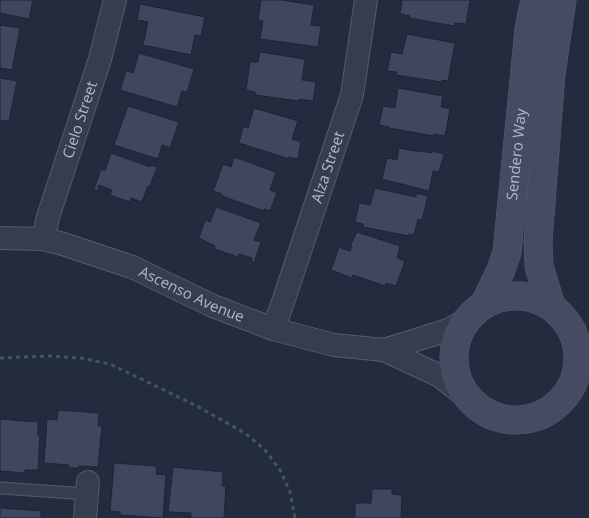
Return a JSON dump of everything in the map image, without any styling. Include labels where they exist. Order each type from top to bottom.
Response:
[{"type":"street","name":"Cielo Street","points":[[43,239],[48,217],[100,59],[115,0]]},
{"type":"street","name":"Alza Street","points":[[273,329],[352,95],[366,0]]},
{"type":"street","name":"Sendero Way","points":[[476,312],[502,270],[507,252],[529,29],[534,0]]},
{"type":"street","name":"Sendero Way","points":[[557,312],[539,266],[538,242],[551,74],[562,0]]},
{"type":"street","name":"Ascenso Avenue","points":[[0,238],[43,239],[94,253],[132,267],[213,306],[273,329],[334,345],[384,350],[440,376],[486,412],[506,420],[527,419],[547,412],[564,398],[589,385]]},
{"type":"street","name":"Ascenso Avenue","points":[[384,350],[448,330],[500,298],[518,296],[535,299],[557,312],[589,345]]},
{"type":"street","name":"Ascenso Avenue","points":[[469,399],[458,380],[454,359],[457,338],[476,312]]},
{"type":"street","name":"Ascenso Avenue","points":[[557,312],[574,336],[578,357],[575,379],[564,398]]},
{"type":"street","points":[[85,518],[87,488]]},
{"type":"lane","points":[[0,488],[87,488]]},
{"type":"path","points":[[0,358],[47,356],[81,358],[110,364],[194,405],[245,433],[265,450],[280,470],[290,492],[295,518]]},
{"type":"building","points":[[0,0],[33,0],[29,19],[0,13]]},
{"type":"building","points":[[261,0],[281,0],[314,5],[311,25],[321,26],[318,47],[260,39],[263,21],[258,20]]},
{"type":"building","points":[[402,0],[470,0],[466,24],[455,23],[454,26],[409,18],[410,16],[400,14]]},
{"type":"building","points":[[140,4],[205,17],[201,36],[195,35],[191,55],[143,45],[148,22],[137,20]]},
{"type":"building","points":[[0,25],[20,28],[12,70],[0,68]]},
{"type":"building","points":[[407,34],[455,43],[448,81],[442,80],[442,82],[396,75],[397,72],[387,71],[391,52],[402,54]]},
{"type":"building","points":[[260,52],[305,59],[302,80],[316,82],[313,101],[255,95],[255,92],[246,90],[250,62],[258,62]]},
{"type":"building","points":[[139,53],[194,69],[187,92],[182,91],[177,107],[120,90],[126,71],[133,73]]},
{"type":"building","points":[[0,78],[17,81],[9,121],[0,120]]},
{"type":"building","points":[[398,88],[443,96],[441,107],[450,109],[445,136],[434,134],[434,136],[379,125],[383,106],[395,108]]},
{"type":"building","points":[[128,106],[179,122],[170,148],[162,145],[158,159],[114,145]]},
{"type":"building","points":[[254,108],[298,121],[292,139],[301,142],[298,159],[289,157],[289,159],[239,143],[243,127],[248,128]]},
{"type":"building","points":[[399,148],[444,154],[439,172],[433,171],[429,191],[382,179],[387,158],[397,160]]},
{"type":"building","points":[[111,153],[150,167],[151,165],[157,167],[142,202],[131,198],[130,202],[110,195],[112,190],[99,185],[98,191],[94,189],[101,169],[105,171]]},
{"type":"building","points":[[234,157],[276,172],[270,190],[277,193],[270,211],[264,209],[264,211],[213,191],[223,164],[231,167]]},
{"type":"building","points":[[375,188],[416,197],[416,193],[428,196],[422,220],[418,219],[414,235],[409,234],[409,236],[363,227],[363,224],[355,222],[359,203],[370,205]]},
{"type":"building","points":[[216,207],[261,223],[254,240],[261,242],[254,263],[251,261],[252,258],[239,254],[238,257],[214,249],[215,246],[199,238],[205,220],[210,222]]},
{"type":"building","points":[[357,232],[400,246],[397,258],[405,261],[396,286],[386,283],[385,286],[353,275],[352,278],[331,270],[339,247],[350,251],[352,246],[350,246]]},
{"type":"building","points":[[58,410],[99,413],[98,426],[102,426],[98,467],[79,466],[79,468],[68,468],[69,465],[44,463],[47,419],[57,420]]},
{"type":"building","points":[[0,419],[38,422],[38,435],[40,435],[38,470],[25,470],[25,473],[0,471]]},
{"type":"building","points":[[114,463],[157,466],[156,474],[166,475],[163,518],[120,515],[120,512],[110,511]]},
{"type":"building","points":[[173,467],[223,472],[222,486],[226,486],[224,518],[191,518],[191,513],[168,512]]},
{"type":"building","points":[[372,489],[392,489],[392,494],[402,495],[401,518],[355,518],[355,503],[371,503]]},
{"type":"building","points":[[0,508],[41,511],[41,518],[0,518]]}]
